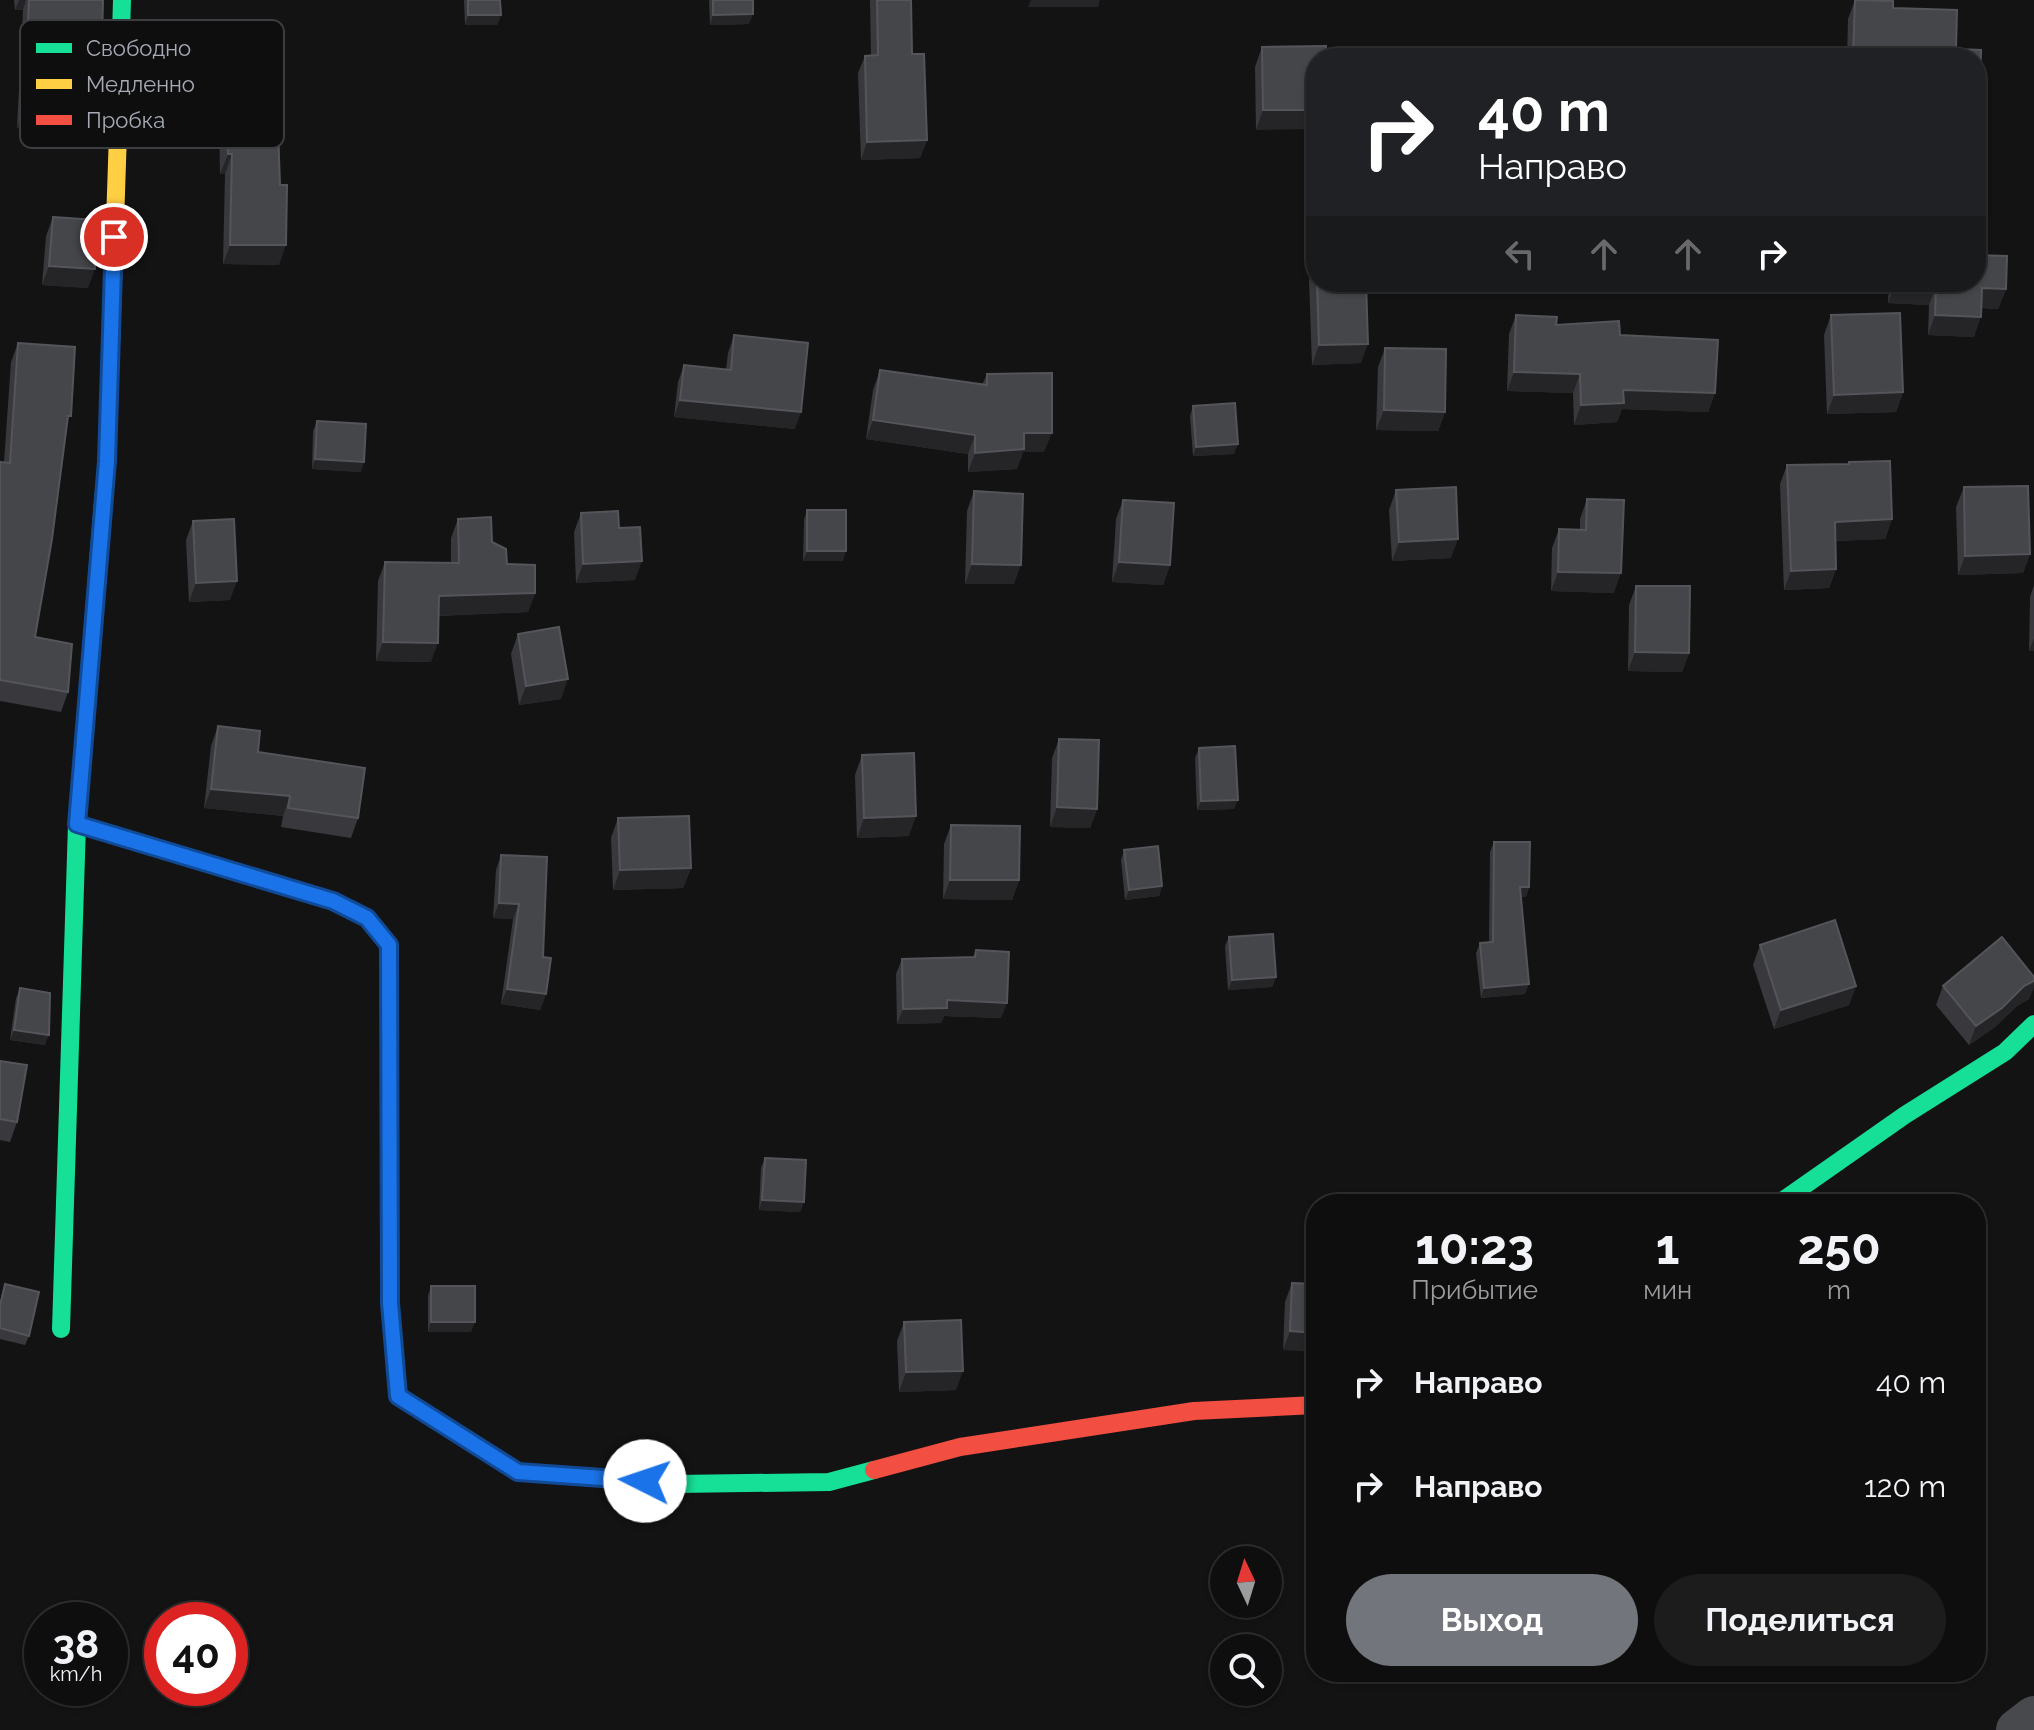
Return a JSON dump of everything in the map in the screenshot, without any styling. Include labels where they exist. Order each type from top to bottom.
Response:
[{"type":"street","points":[[121,20],[122,0]]},
{"type":"street","points":[[61,1329],[77,824],[107,461],[117,148]]},
{"type":"street","points":[[77,824],[333,901],[367,918],[389,945],[390,1303],[398,1396],[518,1472],[676,1484],[829,1482],[960,1447],[1194,1411],[1306,1405]]},
{"type":"street","points":[[1792,1194],[1905,1115],[2005,1052],[2034,1024]]},
{"type":"street","points":[[2017,1730],[2034,1717]]},
{"type":"building","points":[[29,0],[103,0],[102,20],[28,20]]},
{"type":"building","points":[[468,0],[500,0],[501,15],[468,15]]},
{"type":"building","points":[[713,0],[753,0],[753,14],[713,15]]},
{"type":"building","points":[[877,0],[911,0],[912,54],[924,54],[927,140],[867,142],[865,56],[878,55]]},
{"type":"building","points":[[1855,0],[1893,1],[1893,8],[1957,10],[1956,48],[1853,48]]},
{"type":"building","points":[[1326,46],[1306,48],[1306,110],[1263,110],[1262,47]]},
{"type":"building","points":[[228,148],[279,148],[280,185],[287,185],[286,245],[230,245],[232,154],[228,154]]},
{"type":"building","points":[[53,217],[96,220],[95,269],[49,266]]},
{"type":"building","points":[[1986,255],[2007,256],[2006,289],[1986,288]]},
{"type":"building","points":[[1317,292],[1366,292],[1368,344],[1319,345]]},
{"type":"building","points":[[1936,292],[1982,292],[1981,317],[1935,315]]},
{"type":"building","points":[[1900,313],[1903,392],[1834,395],[1831,315]]},
{"type":"building","points":[[1516,315],[1557,317],[1556,325],[1619,321],[1620,335],[1718,340],[1715,393],[1623,390],[1624,403],[1581,405],[1580,374],[1514,372]]},
{"type":"building","points":[[734,335],[808,343],[801,412],[680,400],[684,365],[731,370]]},
{"type":"building","points":[[18,343],[75,347],[71,416],[68,416],[35,637],[72,644],[68,692],[0,680],[0,462],[10,463]]},
{"type":"building","points":[[1385,348],[1446,349],[1445,412],[1384,410]]},
{"type":"building","points":[[880,370],[987,385],[987,374],[1052,373],[1052,433],[1024,433],[1024,449],[975,453],[975,435],[873,420]]},
{"type":"building","points":[[1235,403],[1238,444],[1196,447],[1193,406]]},
{"type":"building","points":[[317,421],[366,424],[364,462],[315,459]]},
{"type":"building","points":[[1890,461],[1892,519],[1835,522],[1836,569],[1791,571],[1787,465]]},
{"type":"building","points":[[2028,486],[2030,554],[1965,556],[1964,487]]},
{"type":"building","points":[[1456,487],[1458,539],[1399,542],[1396,490]]},
{"type":"building","points":[[974,491],[1023,494],[1021,565],[972,564]]},
{"type":"building","points":[[1587,499],[1624,500],[1621,573],[1558,572],[1559,529],[1586,530]]},
{"type":"building","points":[[1123,500],[1174,503],[1170,565],[1119,562]]},
{"type":"building","points":[[807,510],[846,510],[846,551],[807,551]]},
{"type":"building","points":[[618,511],[619,528],[640,527],[642,561],[583,564],[581,513]]},
{"type":"building","points":[[491,517],[492,542],[506,549],[507,564],[535,565],[535,593],[439,596],[438,643],[383,642],[385,562],[459,563],[458,519]]},
{"type":"building","points":[[234,519],[237,581],[196,583],[193,521]]},
{"type":"building","points":[[1636,586],[1690,586],[1689,653],[1635,652]]},
{"type":"building","points":[[559,627],[568,679],[526,686],[518,634]]},
{"type":"building","points":[[218,726],[260,731],[258,752],[365,768],[358,818],[288,808],[290,796],[211,789]]},
{"type":"building","points":[[1059,739],[1099,740],[1097,809],[1057,807]]},
{"type":"building","points":[[1235,746],[1238,800],[1201,801],[1199,748]]},
{"type":"building","points":[[914,753],[916,816],[864,818],[862,755]]},
{"type":"building","points":[[689,816],[691,868],[620,870],[618,818]]},
{"type":"building","points":[[951,825],[1020,826],[1019,880],[950,880]]},
{"type":"building","points":[[1494,842],[1530,842],[1529,887],[1520,887],[1529,984],[1484,988],[1480,943],[1493,942]]},
{"type":"building","points":[[1158,846],[1162,886],[1129,890],[1124,850]]},
{"type":"building","points":[[501,855],[547,857],[543,957],[551,958],[546,994],[507,989],[519,904],[499,903]]},
{"type":"building","points":[[1835,920],[1856,986],[1781,1010],[1760,945]]},
{"type":"building","points":[[1273,934],[1276,977],[1232,980],[1229,937]]},
{"type":"building","points":[[2002,937],[2034,981],[1976,1026],[1943,986]]},
{"type":"building","points":[[976,950],[1009,952],[1007,1003],[947,1000],[947,1008],[903,1009],[902,959],[975,957]]},
{"type":"building","points":[[20,988],[50,993],[49,1035],[14,1030]]},
{"type":"building","points":[[0,1061],[27,1065],[17,1122],[0,1119]]},
{"type":"building","points":[[765,1158],[806,1160],[804,1202],[762,1200]]},
{"type":"building","points":[[1292,1283],[1306,1284],[1306,1332],[1290,1331]]},
{"type":"building","points":[[5,1284],[39,1292],[29,1336],[0,1328],[0,1306]]},
{"type":"building","points":[[431,1286],[475,1286],[475,1322],[431,1322]]},
{"type":"building","points":[[961,1320],[963,1371],[906,1372],[904,1322]]},
{"type":"traffic: fast","points":[[121,20],[122,0]]},
{"type":"traffic: fast","points":[[61,1329],[77,824],[103,503]]},
{"type":"traffic: fast","points":[[301,891],[333,901],[367,918],[389,945],[390,1303],[398,1396],[518,1472],[676,1484],[829,1482],[874,1470]]},
{"type":"traffic: fast","points":[[1792,1194],[1905,1115],[2005,1052],[2034,1024]]},
{"type":"traffic: slow","points":[[103,503],[117,148]]},
{"type":"traffic: jam","points":[[77,824],[301,891]]},
{"type":"traffic: jam","points":[[874,1470],[960,1447],[1194,1411],[1306,1405]]},
{"type":"route","points":[[114,237],[107,461],[77,824],[333,901],[367,918],[389,945],[390,1303],[398,1396],[518,1472],[645,1481]]}]
